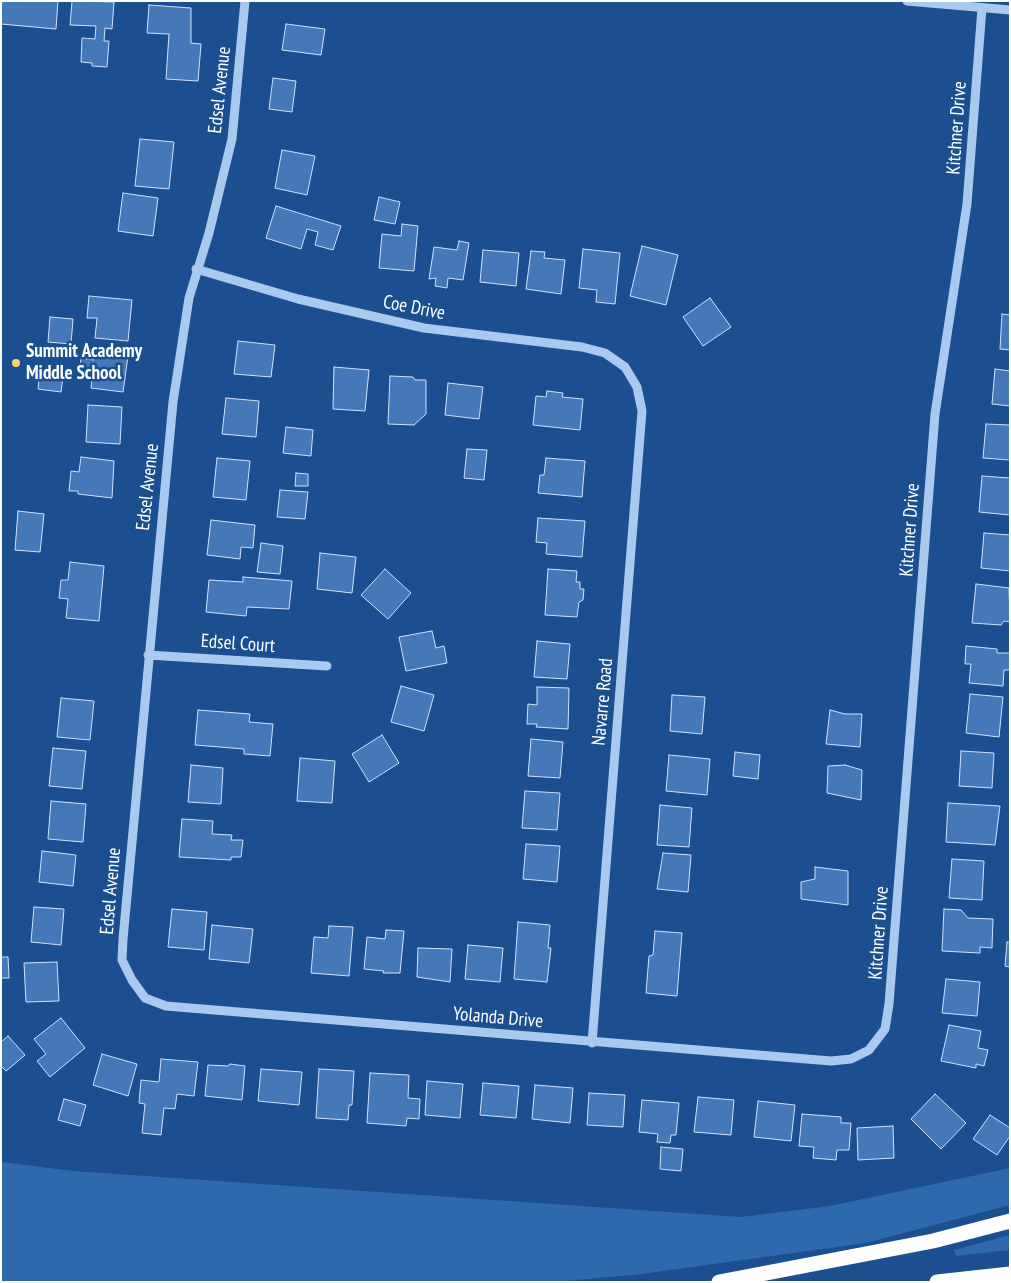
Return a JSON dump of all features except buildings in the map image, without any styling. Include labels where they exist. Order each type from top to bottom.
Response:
[{"type":"highway","points":[[719,1282],[933,1241],[1010,1221]]},
{"type":"highway","points":[[937,1282],[1010,1274]]},
{"type":"street","name":"Edsel Avenue","points":[[132,980],[122,960],[123,939],[173,402],[189,298],[196,269],[209,233],[232,139],[245,1]]},
{"type":"street","points":[[907,1],[1010,10]]},
{"type":"street","name":"Kitchner Drive","points":[[869,1050],[885,1029],[889,1004],[935,414],[967,204],[982,8]]},
{"type":"street","name":"Coe Drive","points":[[196,269],[298,299],[424,328],[582,347],[605,353],[625,367]]},
{"type":"street","name":"Navarre Road","points":[[592,1043],[642,410],[637,387],[625,367]]},
{"type":"street","name":"Edsel Court","points":[[148,655],[327,666]]},
{"type":"street","name":"Yolanda Drive","points":[[132,980],[146,998],[166,1006],[592,1043],[831,1061],[851,1060],[869,1050]]},
{"type":"shaded area","points":[[1,1162],[73,1171],[741,1217],[830,1206],[1010,1168],[1010,1205],[866,1243],[634,1275],[553,1282],[1,1282]]},
{"type":"shaded area","points":[[1010,1235],[1010,1250],[956,1256],[954,1250]]},
{"type":"place","name":"Summit Academy Middle School","points":[[16,363]]}]
